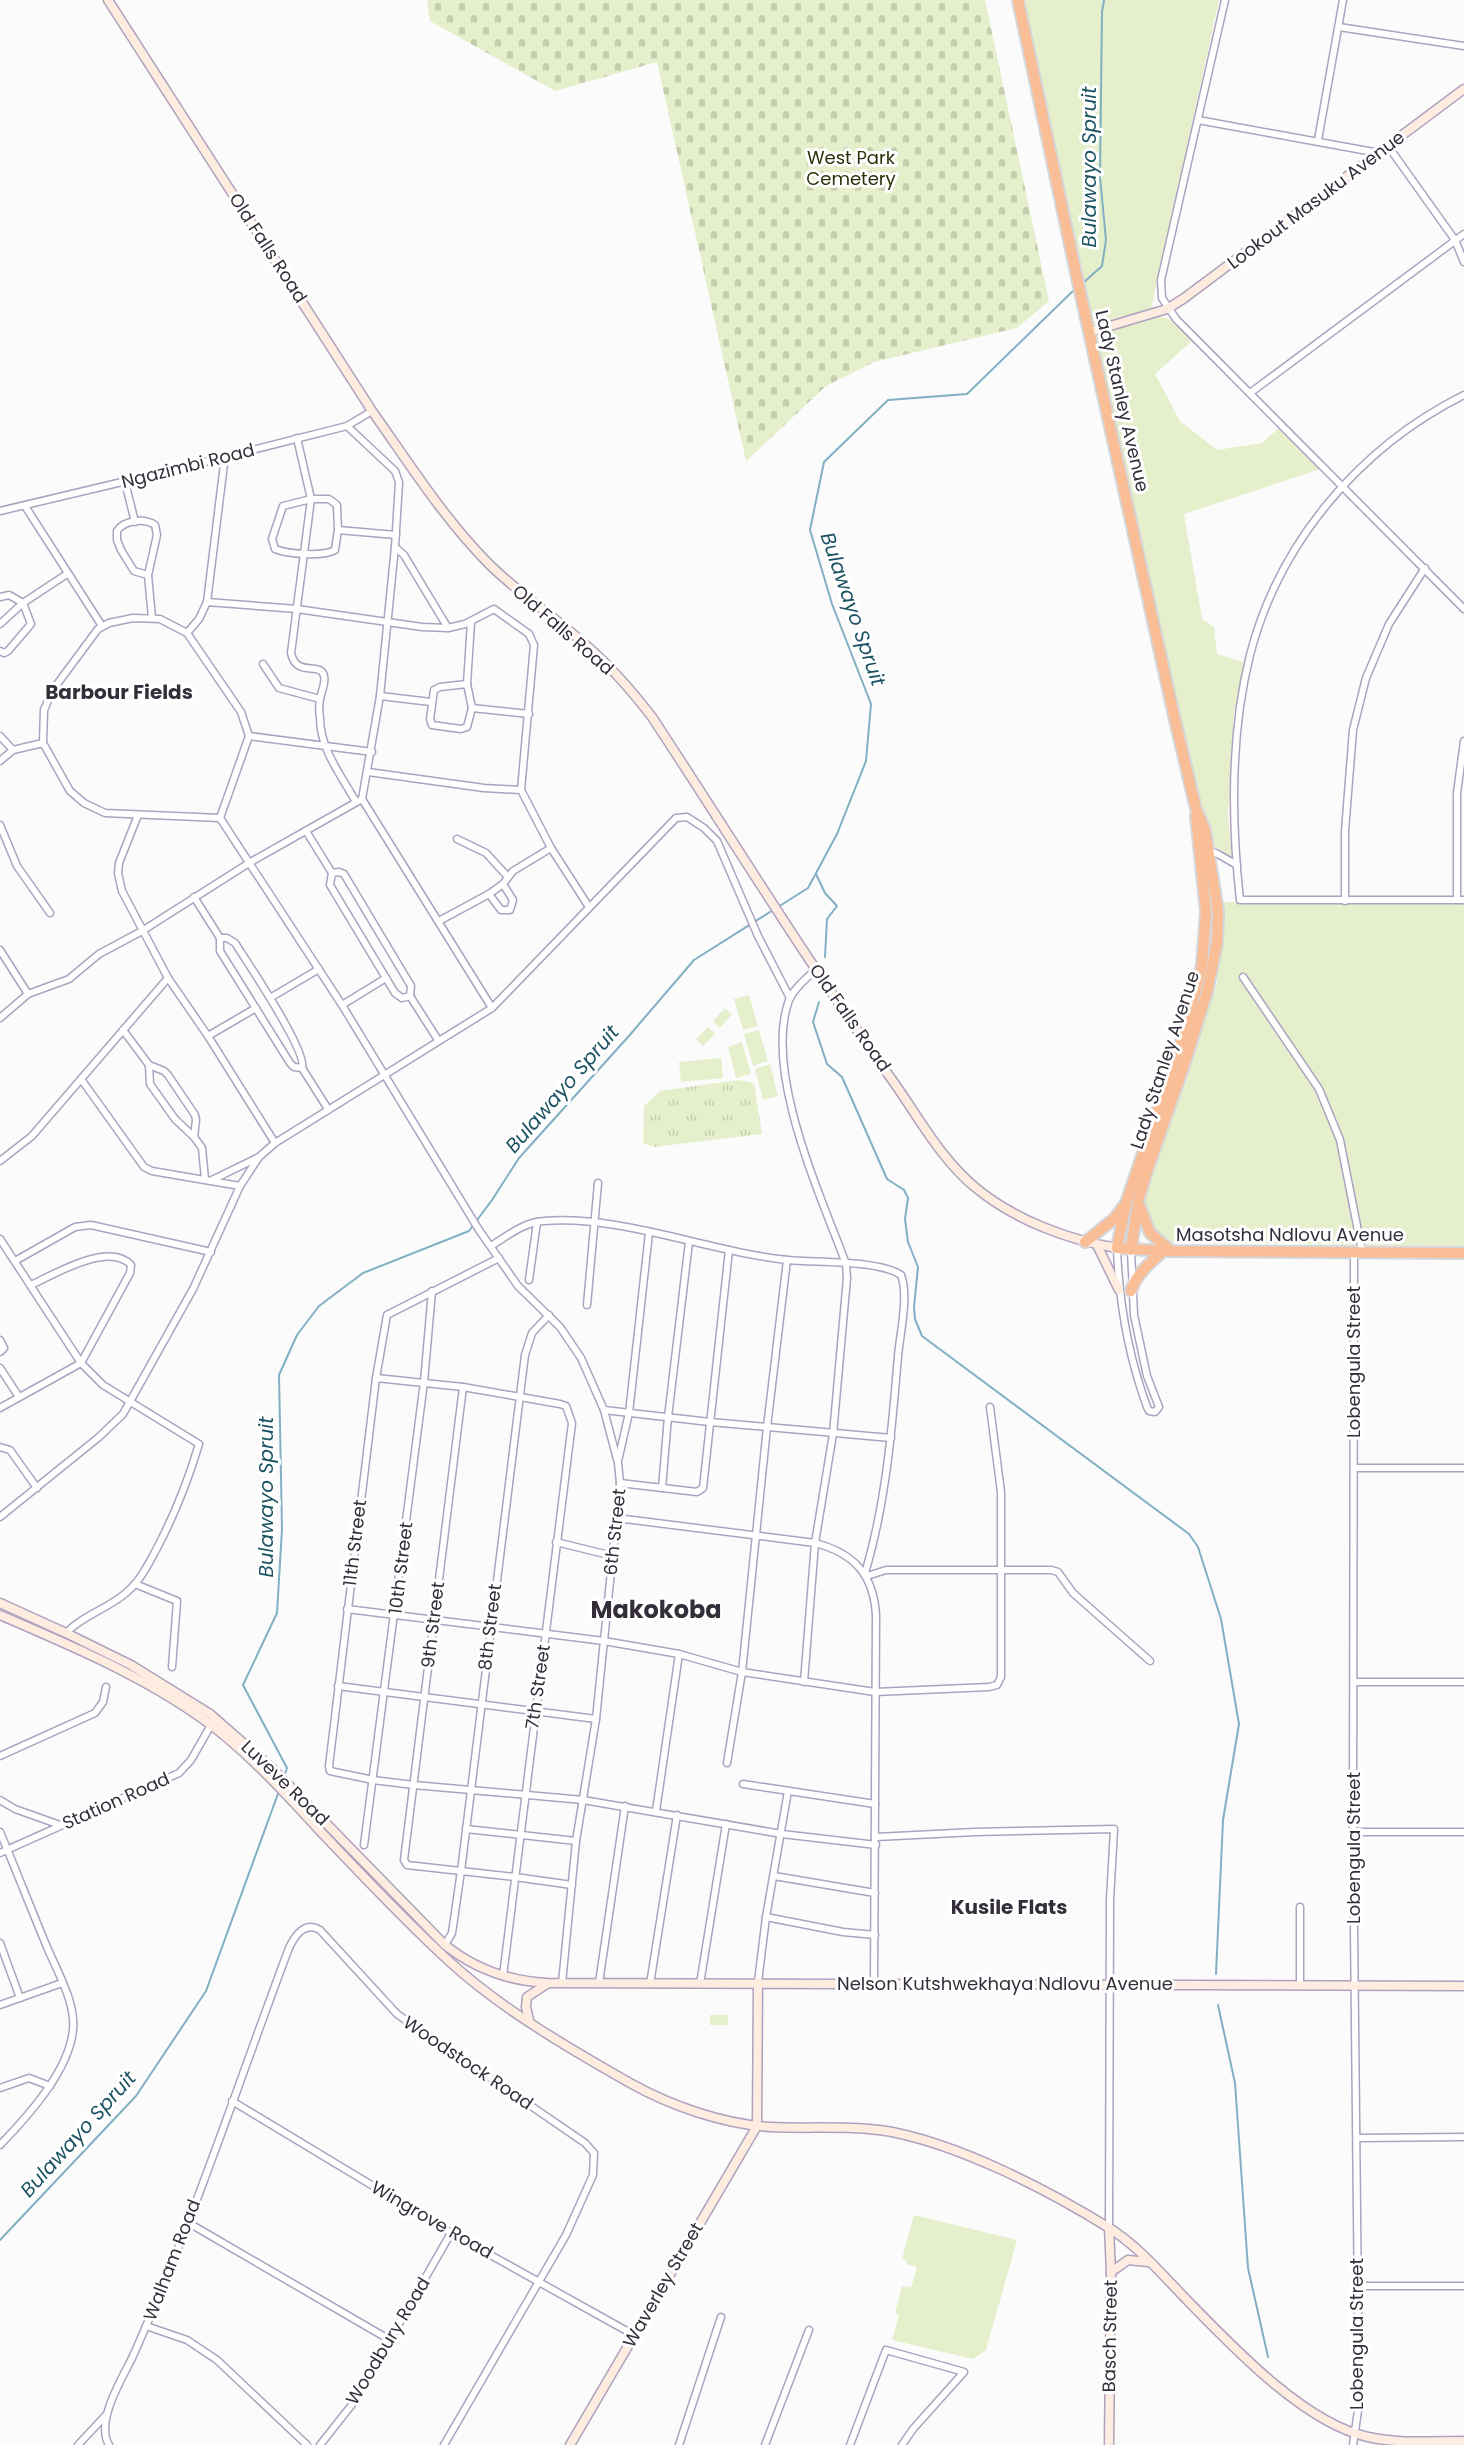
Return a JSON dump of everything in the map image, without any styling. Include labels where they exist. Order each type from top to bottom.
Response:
[{"type":"highway","name":"Lady Stanley Avenue","points":[[1018,0],[1076,273],[1196,809],[1204,830],[1206,912],[1202,965],[1188,1021],[1126,1203],[1117,1248]]},
{"type":"highway","name":"Lady Stanley Avenue","points":[[1131,1250],[1138,1201],[1184,1065],[1212,971],[1217,943],[1218,911],[1204,854]]},
{"type":"highway","points":[[1131,1291],[1134,1282],[1142,1272],[1167,1251],[1150,1233],[1138,1201]]},
{"type":"highway","points":[[1085,1242],[1114,1220],[1126,1203]]},
{"type":"highway","name":"Masotsha Ndlovu Avenue","points":[[1117,1248],[1167,1251],[1464,1253]]},
{"type":"street","name":"Old Falls Road","points":[[108,0],[372,411],[465,539],[508,583],[587,646],[626,684],[651,717],[816,969],[936,1143],[958,1171],[976,1188],[1007,1210],[1050,1230],[1085,1242],[1117,1248]]},
{"type":"street","points":[[1225,0],[1161,280],[1160,289],[1167,309],[1464,609]]},
{"type":"street","points":[[1318,140],[1343,0]]},
{"type":"street","points":[[1339,27],[1464,46]]},
{"type":"street","name":"Lookout Masuku Avenue","points":[[1090,332],[1167,309],[1464,89]]},
{"type":"street","points":[[1198,120],[1318,140],[1379,153]]},
{"type":"street","points":[[1388,146],[1455,240],[1464,262]]},
{"type":"street","points":[[1250,393],[1463,235]]},
{"type":"street","points":[[1464,395],[1406,431],[1341,486],[1325,505],[1292,555],[1272,593],[1251,654],[1239,711],[1233,816],[1240,900],[1461,900],[1457,793],[1464,741]]},
{"type":"street","name":"Ngazimbi Road","points":[[0,511],[347,426],[372,411]]},
{"type":"street","points":[[0,1018],[28,994],[64,982],[99,954],[142,931],[249,863],[359,800],[368,772],[380,696],[396,535],[397,475],[390,465],[347,426]]},
{"type":"street","points":[[297,438],[311,500],[291,647],[292,659],[299,667],[322,671],[325,679],[320,699],[320,727],[324,745],[439,921],[492,1008]]},
{"type":"street","points":[[187,633],[199,619],[207,602],[225,456]]},
{"type":"street","points":[[125,482],[135,522]]},
{"type":"street","points":[[329,499],[335,502],[338,509],[338,530],[336,547],[332,551],[303,554],[277,551],[273,547],[272,539],[283,506],[329,499]]},
{"type":"street","points":[[25,506],[102,626]]},
{"type":"street","points":[[148,575],[134,571],[117,540],[117,531],[120,526],[135,522],[152,522],[157,529],[148,575],[152,618]]},
{"type":"street","points":[[338,530],[396,535]]},
{"type":"street","points":[[395,547],[404,555],[448,628]]},
{"type":"street","points":[[1345,901],[1345,831],[1353,730],[1366,678],[1389,624],[1425,568]]},
{"type":"street","points":[[0,624],[22,603],[67,574]]},
{"type":"street","points":[[0,597],[9,595],[22,603],[31,619],[30,627],[8,651],[4,653],[0,651]]},
{"type":"street","points":[[207,602],[297,609],[448,628],[471,622],[494,609],[532,637],[534,645],[529,714],[520,790],[551,848],[589,907]]},
{"type":"street","points":[[152,618],[160,619],[187,633],[235,701],[249,736],[220,818],[105,813],[84,803],[70,791],[43,743],[46,700],[93,634],[102,626],[117,621],[152,618]]},
{"type":"street","points":[[467,684],[436,688],[431,702],[430,719],[434,727],[466,729],[472,708],[467,684],[471,622]]},
{"type":"street","points":[[262,664],[279,688],[320,699]]},
{"type":"street","points":[[380,696],[431,702]]},
{"type":"street","points":[[472,708],[529,714]]},
{"type":"street","points":[[0,736],[13,750]]},
{"type":"street","points":[[249,736],[372,752]]},
{"type":"street","points":[[0,760],[13,750],[43,743]]},
{"type":"street","points":[[368,772],[484,788],[520,790]]},
{"type":"street","points":[[138,815],[121,855],[118,873],[122,891],[168,978],[208,1036],[275,1143]]},
{"type":"street","points":[[0,1517],[111,1427],[131,1402],[193,1289],[240,1186],[259,1157],[275,1143],[328,1109],[492,1008],[672,821],[684,816],[704,828],[717,841],[758,936],[790,998]]},
{"type":"street","name":"6th Street","points":[[220,818],[342,1005],[479,1230],[519,1286],[566,1334],[581,1358],[604,1410],[618,1463],[620,1483],[596,1719],[576,1841],[562,1983]]},
{"type":"street","points":[[0,825],[17,866],[50,913]]},
{"type":"street","points":[[306,831],[332,873],[330,885],[386,978],[398,997],[410,996]]},
{"type":"street","points":[[457,839],[486,853],[508,877]]},
{"type":"street","points":[[439,921],[489,894],[503,884],[518,867],[551,848]]},
{"type":"street","points":[[1204,854],[1216,853],[1237,865]]},
{"type":"street","points":[[332,873],[344,874],[411,986],[410,996],[438,1040]]},
{"type":"street","points":[[489,894],[501,910],[510,910],[513,900],[503,884]]},
{"type":"street","points":[[194,897],[220,938],[220,951],[290,1063],[294,1067],[302,1068]]},
{"type":"street","points":[[220,938],[235,943],[270,998],[302,1055],[302,1068],[328,1109]]},
{"type":"street","points":[[0,950],[28,994]]},
{"type":"street","points":[[270,998],[318,969]]},
{"type":"street","points":[[804,1682],[815,1543],[833,1434],[846,1264],[804,1149],[790,1097],[783,1038],[790,998],[816,969]]},
{"type":"street","name":"Lobengula Street","points":[[1243,977],[1319,1089],[1340,1140],[1358,1251],[1354,1468],[1353,1832],[1359,2404],[1353,2445]]},
{"type":"street","points":[[0,1161],[32,1136],[168,978]]},
{"type":"street","points":[[342,1005],[386,978]]},
{"type":"street","points":[[208,1036],[256,1008]]},
{"type":"street","points":[[123,1030],[149,1065],[168,1075],[195,1115],[194,1137]]},
{"type":"street","points":[[149,1065],[150,1084],[175,1119],[194,1137],[203,1151],[209,1179]]},
{"type":"street","points":[[81,1078],[144,1167],[152,1171],[240,1186]]},
{"type":"street","points":[[209,1179],[259,1157]]},
{"type":"street","points":[[587,1305],[598,1183]]},
{"type":"street","points":[[529,1281],[537,1222]]},
{"type":"street","points":[[491,1246],[524,1226],[537,1222],[595,1223],[787,1260],[886,1268],[900,1273],[903,1278],[902,1318],[891,1438],[866,1575],[876,1610],[874,1984]]},
{"type":"street","points":[[15,1261],[75,1227],[91,1225],[211,1252]]},
{"type":"street","points":[[618,1463],[629,1413],[649,1233]]},
{"type":"street","points":[[0,1239],[81,1363],[103,1385],[175,1427],[199,1444],[174,1517],[135,1584],[108,1608],[76,1622],[66,1633]]},
{"type":"street","points":[[662,1488],[689,1242]]},
{"type":"street","points":[[1097,1245],[1119,1290]]},
{"type":"street","points":[[1117,1248],[1122,1318],[1136,1378],[1149,1411],[1155,1412],[1159,1407],[1147,1376],[1140,1347],[1131,1291],[1131,1250]]},
{"type":"street","points":[[620,1483],[698,1492],[703,1488],[729,1250]]},
{"type":"street","points":[[0,1408],[81,1363],[130,1273],[131,1265],[126,1261],[96,1256],[31,1285]]},
{"type":"street","points":[[432,1291],[499,1258]]},
{"type":"street","points":[[727,1762],[742,1672],[787,1260]]},
{"type":"street","name":"11th Street","points":[[373,1780],[330,1771],[328,1766],[376,1378],[387,1315],[432,1291]]},
{"type":"street","name":"10th Street","points":[[364,1845],[386,1692],[424,1382],[432,1291]]},
{"type":"street","name":"8th Street","points":[[445,1945],[452,1933],[461,1871],[518,1396],[528,1340],[549,1315]]},
{"type":"street","points":[[0,1340],[4,1348],[0,1352]]},
{"type":"street","points":[[0,1368],[19,1397]]},
{"type":"street","points":[[376,1378],[424,1382],[518,1396]]},
{"type":"street","name":"9th Street","points":[[461,1871],[405,1863],[423,1697],[463,1387]]},
{"type":"street","name":"7th Street","points":[[503,1976],[534,1711],[572,1423],[566,1406],[518,1396]]},
{"type":"street","points":[[347,1609],[604,1641],[679,1654],[742,1672],[875,1692],[989,1688],[997,1684],[1001,1677],[1001,1492],[990,1407]]},
{"type":"street","points":[[604,1410],[891,1438]]},
{"type":"street","points":[[0,1448],[10,1450],[37,1488]]},
{"type":"street","points":[[1354,1468],[1464,1468]]},
{"type":"street","points":[[617,1518],[815,1543],[844,1554],[866,1575]]},
{"type":"street","points":[[556,1542],[613,1556]]},
{"type":"street","points":[[866,1575],[886,1570],[1001,1569],[1058,1572],[1073,1593],[1150,1661]]},
{"type":"street","points":[[135,1584],[177,1601],[172,1667]]},
{"type":"street","name":"Luveve Road","points":[[0,1603],[131,1665],[194,1703],[225,1726],[273,1769],[445,1945],[470,1964],[503,1976],[547,1983]]},
{"type":"street","name":"Luveve Road","points":[[0,1615],[89,1654],[134,1678],[211,1725],[275,1782],[360,1873],[444,1957],[496,1999],[643,2090],[684,2107],[757,2126],[873,2130],[938,2144],[1016,2178],[1109,2228],[1149,2262],[1266,2376],[1304,2405],[1353,2433],[1379,2439],[1464,2441]]},
{"type":"street","points":[[656,1811],[679,1654]]},
{"type":"street","points":[[1354,1682],[1464,1682]]},
{"type":"street","points":[[338,1686],[596,1719]]},
{"type":"street","points":[[0,1756],[95,1713],[104,1702],[106,1687]]},
{"type":"street","name":"Station Road","points":[[0,1853],[179,1773],[191,1760],[211,1725]]},
{"type":"street","points":[[373,1780],[583,1800],[782,1834],[876,1845]]},
{"type":"street","points":[[743,1784],[875,1804]]},
{"type":"street","points":[[757,2126],[758,1982],[766,1917],[788,1791]]},
{"type":"street","points":[[0,1800],[15,1809],[60,1825]]},
{"type":"street","points":[[599,1983],[625,1806]]},
{"type":"street","points":[[650,1984],[677,1815]]},
{"type":"street","points":[[700,1984],[726,1824]]},
{"type":"street","points":[[466,1829],[576,1841]]},
{"type":"street","points":[[876,1837],[1114,1829],[1110,1900],[1109,2228]]},
{"type":"street","points":[[0,1832],[62,1983],[73,2016],[71,2041],[50,2086],[26,2118],[0,2145]]},
{"type":"street","points":[[1353,1832],[1464,1832]]},
{"type":"street","points":[[461,1871],[572,1886]]},
{"type":"street","points":[[774,1876],[875,1893]]},
{"type":"street","points":[[1300,1906],[1300,1985]]},
{"type":"street","points":[[766,1917],[843,1932],[874,1935]]},
{"type":"street","name":"Woodstock Road","points":[[232,2101],[293,1939],[300,1931],[309,1927],[315,1928],[397,2014],[578,2138],[594,2153],[594,2169],[586,2191],[566,2235],[540,2282]]},
{"type":"street","points":[[0,1943],[20,1998]]},
{"type":"street","points":[[0,2005],[62,1983]]},
{"type":"street","points":[[529,2020],[526,2007],[527,1997],[547,1983]]},
{"type":"street","name":"Nelson Kutshwekhaya Ndlovu Avenue","points":[[547,1983],[1464,1986]]},
{"type":"street","points":[[0,2088],[29,2078],[50,2086]]},
{"type":"street","name":"Walham Road","points":[[106,2416],[146,2326],[232,2101]]},
{"type":"street","name":"Wingrove Road","points":[[232,2101],[451,2234],[634,2335]]},
{"type":"street","name":"Waverley Street","points":[[570,2445],[757,2126]]},
{"type":"street","points":[[1357,2138],[1464,2137]]},
{"type":"street","points":[[187,2222],[390,2340]]},
{"type":"street","name":"Basch Street","points":[[1109,2228],[1111,2272],[1109,2445]]},
{"type":"street","name":"Woodbury Road","points":[[320,2445],[354,2402],[451,2234]]},
{"type":"street","points":[[1111,2272],[1128,2260],[1138,2259],[1149,2262]]},
{"type":"street","points":[[444,2445],[540,2282]]},
{"type":"street","points":[[1358,2286],[1464,2286]]},
{"type":"street","points":[[679,2445],[721,2317]]},
{"type":"street","points":[[146,2326],[187,2340],[217,2360],[307,2445]]},
{"type":"street","points":[[765,2445],[809,2330]]},
{"type":"street","points":[[850,2445],[886,2350],[964,2372],[912,2429],[902,2445]]},
{"type":"street","points":[[78,2445],[106,2416]]},
{"type":"street","points":[[106,2416],[105,2436],[109,2445]]},
{"type":"green space","name":"West Park Cemetery","points":[[427,0],[985,0],[1049,301],[1017,328],[874,362],[826,386],[746,461],[657,62],[555,91],[430,21]]},
{"type":"green space","points":[[1024,0],[1219,0],[1151,310],[1094,324]]},
{"type":"green space","points":[[1159,316],[1172,320],[1193,340],[1155,374],[1180,421],[1217,450],[1262,443],[1280,427],[1320,469],[1184,514],[1202,619],[1214,627],[1217,654],[1246,663],[1234,713],[1228,815],[1232,859],[1220,849],[1213,847],[1199,805],[1100,353],[1099,340],[1105,332]]},
{"type":"green space","points":[[1222,902],[1464,904],[1464,1246],[1172,1243],[1155,1233],[1143,1204],[1217,982]]},
{"type":"green space","points":[[749,995],[758,1026],[743,1030],[734,999]]},
{"type":"green space","points":[[725,1008],[732,1014],[720,1028],[713,1021]]},
{"type":"green space","points":[[708,1027],[715,1034],[703,1046],[696,1039]]},
{"type":"green space","points":[[759,1030],[768,1061],[753,1066],[744,1034]]},
{"type":"green space","points":[[742,1042],[751,1074],[736,1078],[728,1047]]},
{"type":"green space","points":[[721,1058],[723,1078],[681,1082],[679,1062]]},
{"type":"green space","points":[[770,1064],[778,1096],[763,1100],[755,1069]]},
{"type":"green space","points":[[738,1080],[754,1083],[762,1134],[654,1147],[643,1143],[644,1106],[660,1091]]},
{"type":"green space","points":[[710,2015],[728,2015],[728,2025],[710,2025]]},
{"type":"green space","points":[[914,2215],[1017,2240],[986,2350],[973,2359],[892,2340],[899,2315],[895,2313],[902,2286],[911,2288],[917,2267],[906,2264],[907,2260],[902,2259]]},
{"type":"waterway","name":"Bulawayo Spruit","points":[[1083,283],[1102,266],[1106,240],[1100,177],[1104,0]]},
{"type":"waterway","name":"Bulawayo Spruit","points":[[778,907],[808,888],[837,834],[866,761],[871,704],[832,604],[810,530],[824,462],[888,400],[967,394],[1076,288]]},
{"type":"waterway","points":[[816,874],[825,893],[837,906],[827,919],[825,957]]},
{"type":"waterway","name":"Bulawayo Spruit","points":[[284,1777],[287,1768],[243,1685],[277,1613],[282,1529],[279,1375],[297,1335],[319,1306],[363,1273],[469,1231],[519,1158],[694,960],[773,910]]},
{"type":"waterway","points":[[819,1002],[813,1022],[827,1064],[842,1077],[887,1179],[904,1190],[908,1198],[905,1219],[908,1242],[918,1267],[915,1319],[922,1336],[1189,1534],[1198,1547],[1221,1619],[1239,1724],[1223,1820],[1216,1974]]},
{"type":"waterway","name":"Bulawayo Spruit","points":[[0,2240],[136,2096],[206,1991],[279,1791]]},
{"type":"waterway","points":[[1218,2005],[1235,2083],[1248,2268],[1268,2357]]},
{"type":"district","name":"Barbour Fields","points":[[119,692]]},
{"type":"district","name":"Makokoba","points":[[656,1610]]},
{"type":"district","name":"Kusile Flats","points":[[1009,1907]]}]
